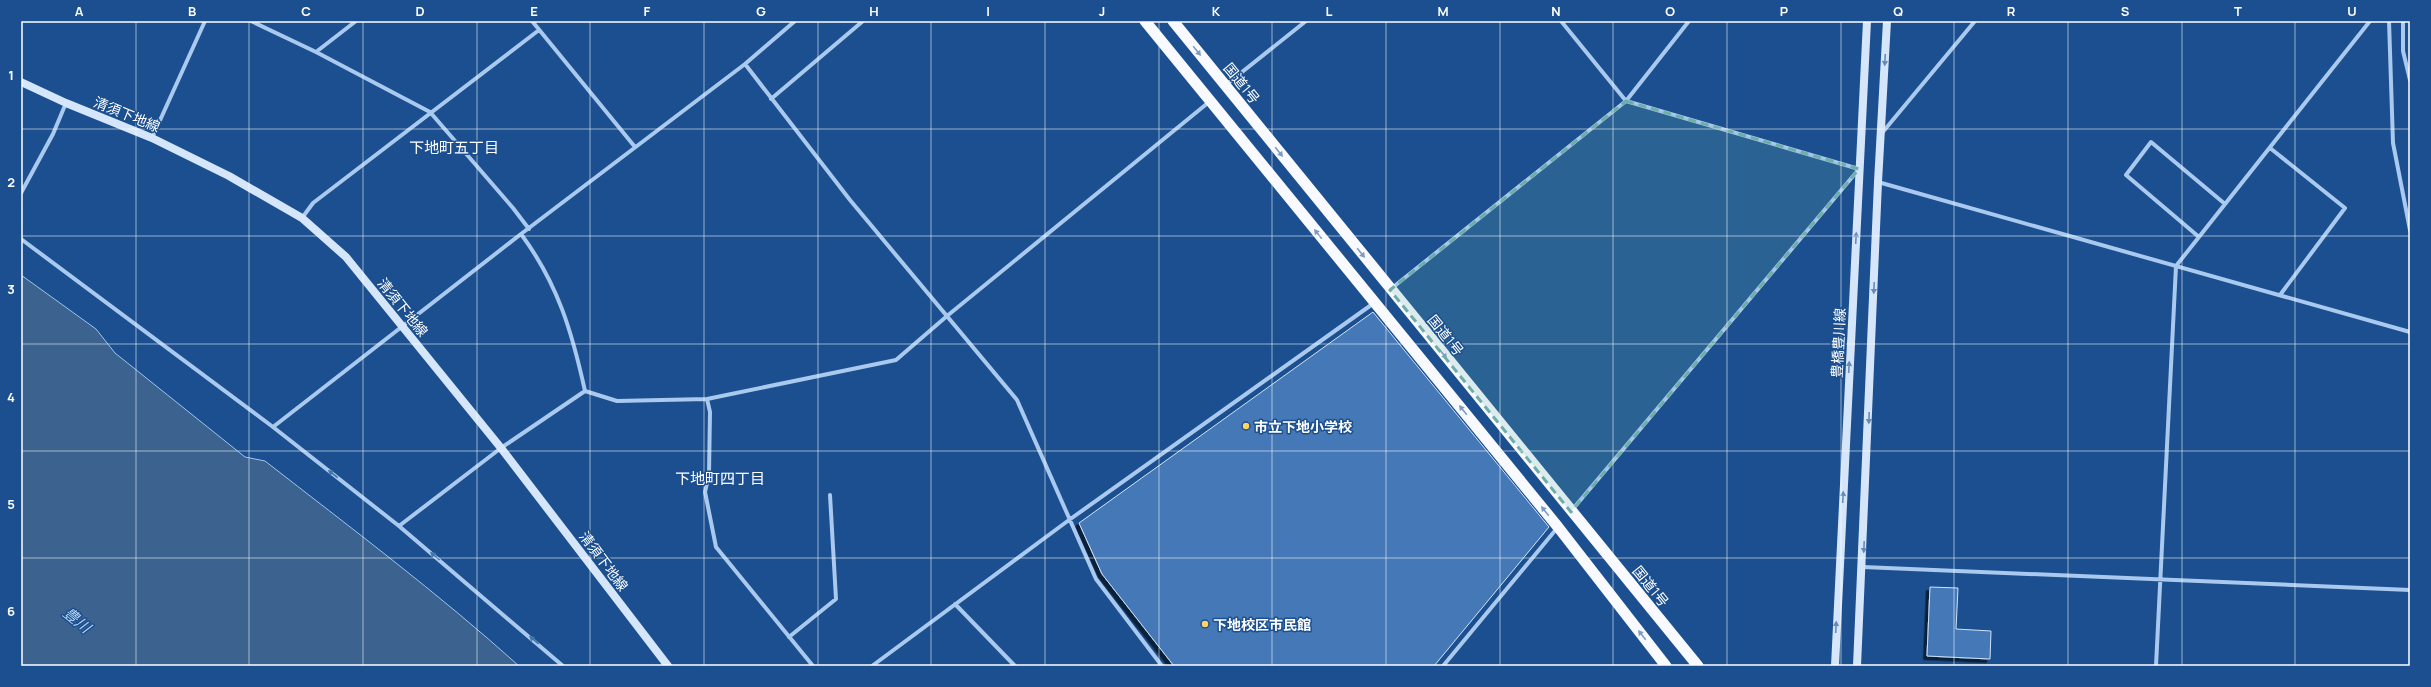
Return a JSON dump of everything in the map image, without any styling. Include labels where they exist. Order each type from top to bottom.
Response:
[{"type":"highway","points":[[1144,21],[1558,527],[1666,666]]},
{"type":"highway","name":"国道1号","points":[[1172,21],[1698,666]]},
{"type":"main road","name":"豊橋豊川線","points":[[1834,666],[1867,21]]},
{"type":"main road","points":[[1857,666],[1863,567],[1878,182],[1887,21]]},
{"type":"main road","name":"清須下地線","points":[[21,82],[66,103],[152,138],[229,176],[302,218],[346,257],[502,448],[668,666]]},
{"type":"street","points":[[152,138],[205,21]]},
{"type":"street","points":[[252,21],[316,52],[430,112],[513,208],[529,229]]},
{"type":"street","points":[[316,52],[356,21]]},
{"type":"street","points":[[532,21],[635,147]]},
{"type":"street","points":[[273,427],[404,328],[521,234],[745,64],[795,21]]},
{"type":"street","points":[[771,99],[863,21]]},
{"type":"street","points":[[1225,86],[1306,21]]},
{"type":"street","points":[[1561,21],[1626,101],[1859,169],[1571,512]]},
{"type":"street","points":[[1390,290],[1626,101],[1689,21]]},
{"type":"street","points":[[1881,133],[1975,21]]},
{"type":"street","points":[[2156,666],[2176,266],[2370,21]]},
{"type":"street","points":[[2389,21],[2393,143],[2410,230]]},
{"type":"street","points":[[2403,21],[2403,51],[2410,80]]},
{"type":"street","points":[[302,218],[313,203],[539,30]]},
{"type":"street","points":[[745,64],[850,200],[1017,400],[1096,579],[1162,666]]},
{"type":"street","points":[[585,391],[617,400],[707,399],[896,360],[947,316],[1210,102]]},
{"type":"street","points":[[21,193],[53,134],[66,103]]},
{"type":"street","points":[[2199,237],[2126,175],[2151,142],[2225,204]]},
{"type":"street","points":[[2270,148],[2345,208],[2280,295]]},
{"type":"street","points":[[1878,182],[2410,332]]},
{"type":"street","points":[[521,234],[535,254],[566,314],[585,391]]},
{"type":"street","points":[[21,239],[273,427],[399,526],[563,666]]},
{"type":"street","points":[[872,666],[1069,520],[1375,303]]},
{"type":"street","points":[[399,526],[502,448],[585,391]]},
{"type":"street","points":[[707,399],[710,412],[709,474],[705,492],[716,547],[813,666]]},
{"type":"street","points":[[789,636],[836,599],[830,495]]},
{"type":"street","points":[[1444,666],[1558,527]]},
{"type":"street","points":[[1863,567],[2410,590]]},
{"type":"street","points":[[956,604],[1015,666]]},
{"type":"highlighted area","points":[[1626,101],[1859,169],[1571,512],[1390,290]]},
{"type":"water","name":"豊川","points":[[21,275],[96,329],[115,353],[245,457],[265,461],[362,536],[426,587],[519,666],[21,666]]},
{"type":"building","points":[[1373,312],[1549,527],[1434,666],[1174,666],[1102,574],[1079,523]]},
{"type":"building","points":[[1930,587],[1958,588],[1956,629],[1991,631],[1990,659],[1927,656]]},
{"type":"place","name":"市立下地小学校","points":[[1246,426]]},
{"type":"place","name":"下地校区市民館","points":[[1205,624]]},
{"type":"district","name":"下地町五丁目","points":[[454,147]]},
{"type":"district","name":"下地町四丁目","points":[[720,478]]}]
